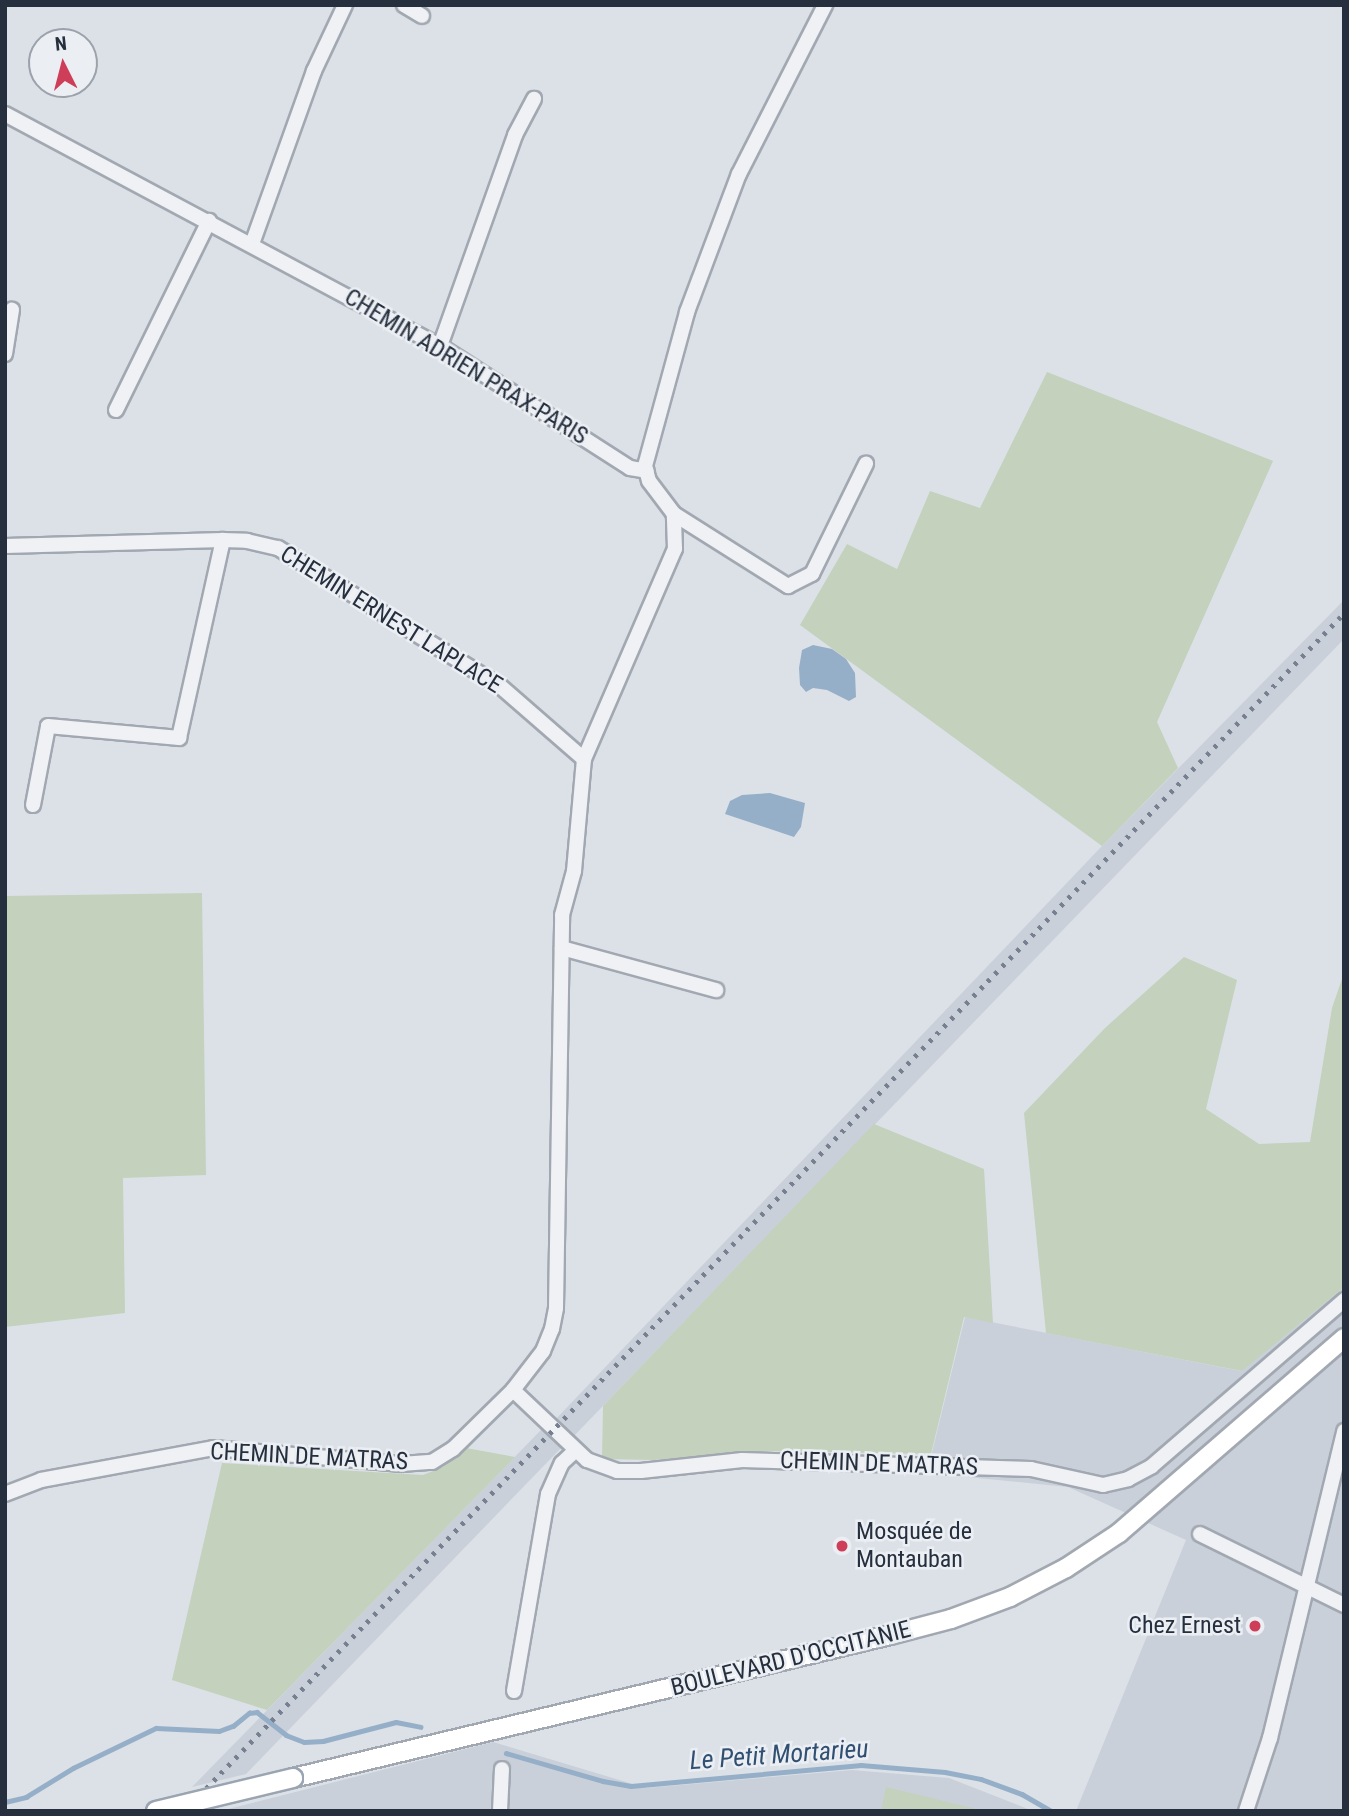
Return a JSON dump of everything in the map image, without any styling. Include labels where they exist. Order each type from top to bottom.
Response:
[{"type":"main road","name":"BOULEVARD D'OCCITANIE","points":[[156,1811],[890,1635],[951,1619],[1010,1597],[1066,1568],[1119,1533],[1344,1338]]},
{"type":"street","points":[[252,244],[314,71],[345,5]]},
{"type":"street","points":[[404,5],[422,16]]},
{"type":"street","points":[[825,5],[739,174],[687,312],[647,471],[649,481],[674,514],[788,586],[812,574],[866,464]]},
{"type":"street","points":[[440,346],[515,135],[534,99]]},
{"type":"street","name":"CHEMIN ADRIEN PRAX-PARIS","points":[[5,114],[440,346],[630,468],[647,471]]},
{"type":"street","points":[[117,410],[209,221]]},
{"type":"street","points":[[5,354],[12,310]]},
{"type":"street","points":[[513,1390],[543,1351],[552,1329],[556,1308],[562,915],[574,872],[584,759],[676,549],[674,514]]},
{"type":"street","points":[[33,805],[48,726],[179,738],[223,540]]},
{"type":"street","name":"CHEMIN ERNEST LAPLACE","points":[[5,546],[223,540],[265,544],[289,555],[500,685],[584,759]]},
{"type":"street","points":[[562,948],[716,990]]},
{"type":"street","name":"CHEMIN DE MATRAS","points":[[5,1494],[41,1480],[213,1447],[401,1464],[432,1462],[453,1449],[513,1390],[575,1451],[587,1460],[617,1471],[641,1471],[742,1460],[1031,1469],[1103,1485],[1128,1479],[1153,1466],[1344,1300]]},
{"type":"street","points":[[1247,1811],[1270,1738],[1344,1431]]},
{"type":"street","points":[[514,1691],[548,1494],[562,1463],[575,1451]]},
{"type":"street","points":[[1200,1534],[1344,1605]]},
{"type":"street","points":[[500,1811],[502,1769]]},
{"type":"shaded area","points":[[1344,600],[1344,639],[572,1438],[554,1421],[1102,846]]},
{"type":"shaded area","points":[[1344,1287],[1344,1811],[1076,1811],[1186,1540],[1068,1487],[927,1473],[965,1317],[1241,1371]]},
{"type":"shaded area","points":[[542,1429],[561,1448],[246,1774],[192,1787]]},
{"type":"shaded area","points":[[493,1742],[646,1788],[852,1770],[949,1778],[1033,1811],[220,1811]]},
{"type":"green space","points":[[1047,372],[1273,461],[1157,722],[1178,768],[1102,846],[800,625],[847,544],[897,569],[930,491],[980,508]]},
{"type":"green space","points":[[202,893],[206,1175],[123,1178],[125,1313],[5,1327],[5,896]]},
{"type":"green space","points":[[1184,957],[1237,980],[1206,1109],[1259,1144],[1310,1142],[1332,1008],[1344,973],[1344,1287],[1242,1371],[1046,1333],[1024,1113],[1105,1028]]},
{"type":"green space","points":[[874,1124],[984,1169],[993,1323],[964,1317],[931,1454],[755,1451],[654,1460],[602,1459],[603,1406]]},
{"type":"green space","points":[[466,1448],[515,1457],[267,1710],[172,1680],[222,1463],[423,1475],[443,1467]]},
{"type":"green space","points":[[886,1787],[985,1811],[881,1811]]},
{"type":"water","points":[[813,645],[832,649],[846,659],[855,673],[856,697],[849,701],[827,690],[813,688],[806,692],[800,685],[802,650]]},
{"type":"water","points":[[770,793],[805,803],[801,827],[794,837],[725,814],[730,801],[742,795]]},
{"type":"waterway","name":"Le Petit Mortarieu","points":[[5,1802],[26,1797],[73,1768],[156,1728],[219,1731],[233,1726],[249,1713],[257,1712],[286,1735],[304,1742],[323,1741],[396,1722],[421,1727]]},
{"type":"waterway","name":"Le Petit Mortarieu","points":[[506,1753],[603,1781],[631,1786],[861,1765],[945,1772],[981,1779],[1022,1794],[1052,1811]]},
{"type":"railway","points":[[184,1811],[1344,613]]},
{"type":"place","name":"Mosquée de Montauban","points":[[842,1546]]},
{"type":"place","name":"Chez Ernest","points":[[1255,1626]]}]
